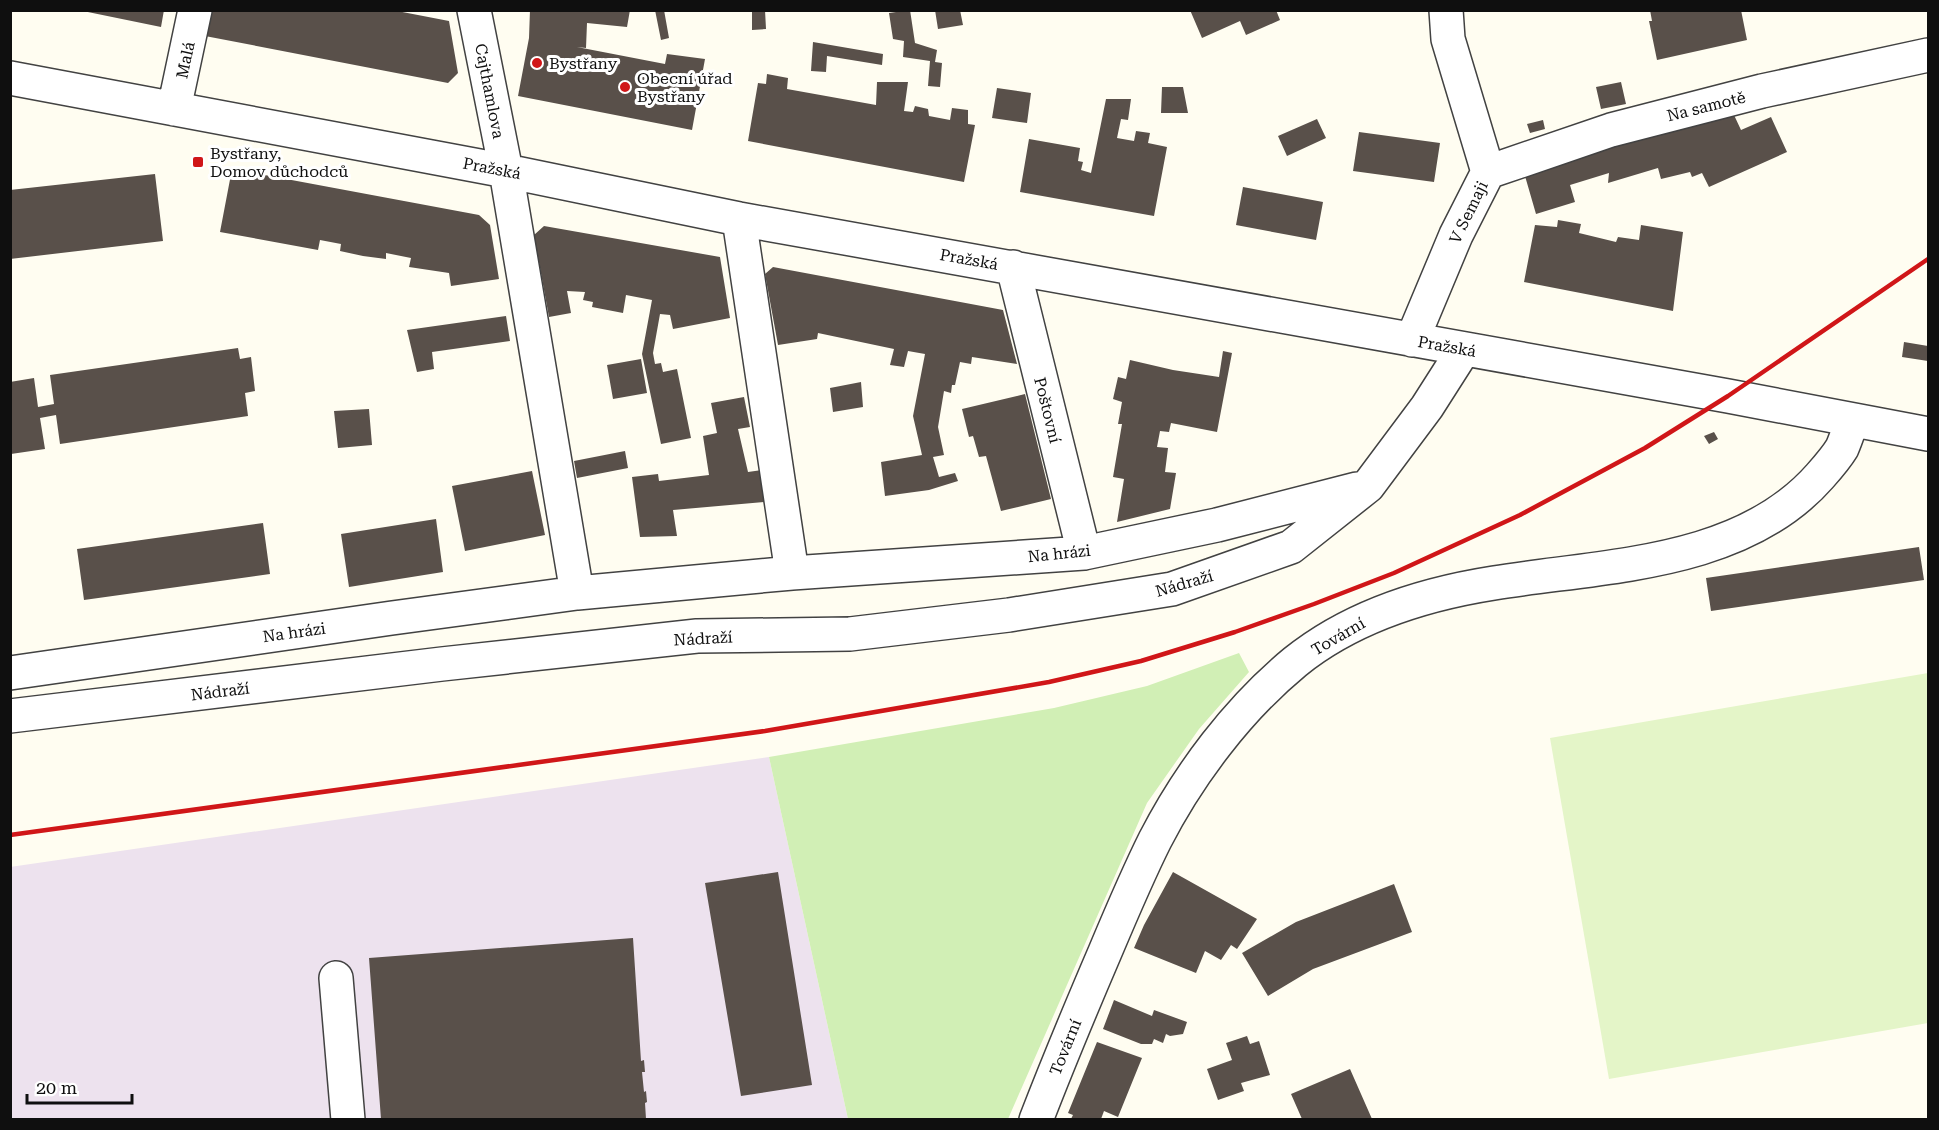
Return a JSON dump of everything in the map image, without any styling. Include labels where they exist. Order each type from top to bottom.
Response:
[{"type":"street","name":"Malá","points":[[174,109],[195,10]]},
{"type":"street","name":"Cajthamlova","points":[[474,10],[506,171]]},
{"type":"street","name":"V Semaji","points":[[1412,339],[1456,235],[1488,172],[1448,39],[1446,10]]},
{"type":"street","name":"Na samotě","points":[[1488,172],[1611,130],[1762,91],[1929,55]]},
{"type":"street","name":"Pražská","points":[[10,78],[506,171],[739,219],[1929,434]]},
{"type":"street","points":[[506,171],[577,593]]},
{"type":"street","points":[[739,219],[792,573]]},
{"type":"street","name":"Poštovní","points":[[1013,267],[1084,553]]},
{"type":"street","points":[[1368,486],[1427,407],[1464,349]]},
{"type":"street","name":"Tovární","points":[[1036,1119],[1156,837],[1208,756],[1267,687],[1296,661],[1325,640],[1358,622],[1416,600],[1491,583],[1666,557],[1731,537],[1775,513],[1809,489],[1841,448],[1852,421]]},
{"type":"street","name":"Na hrázi","points":[[10,673],[577,593],[792,573],[1084,553],[1217,525],[1368,486]]},
{"type":"street","name":"Nádraží","points":[[10,716],[696,636],[850,634],[1009,615],[1172,589],[1291,547],[1368,486]]},
{"type":"street","points":[[336,978],[348,1119]]},
{"type":"shaded area","points":[[769,757],[848,1119],[11,1119],[10,867]]},
{"type":"green space","points":[[1239,653],[1249,672],[1199,729],[1147,803],[1008,1119],[848,1119],[769,757],[1054,708],[1147,686]]},
{"type":"green space","points":[[1928,673],[1928,1023],[1609,1079],[1550,738]]},
{"type":"building","points":[[78,10],[164,10],[161,27]]},
{"type":"building","points":[[210,10],[392,10],[449,21],[458,73],[448,83],[205,36]]},
{"type":"building","points":[[530,10],[630,10],[627,27],[587,23],[586,48],[577,47],[665,64],[667,54],[705,59],[692,130],[518,96],[529,38]]},
{"type":"building","points":[[655,10],[664,10],[669,38],[661,40]]},
{"type":"building","points":[[752,10],[765,10],[766,29],[752,30]]},
{"type":"building","points":[[910,10],[915,43],[937,50],[935,62],[942,63],[940,87],[928,86],[930,61],[903,57],[904,41],[893,39],[889,13]]},
{"type":"building","points":[[935,10],[960,10],[963,25],[938,29]]},
{"type":"building","points":[[1190,10],[1276,10],[1280,20],[1246,35],[1240,21],[1202,38]]},
{"type":"building","points":[[1650,10],[1741,10],[1747,40],[1657,60],[1649,21],[1652,21]]},
{"type":"building","points":[[813,42],[883,54],[882,65],[827,56],[826,72],[811,71]]},
{"type":"building","points":[[767,74],[788,78],[787,89],[876,105],[877,82],[908,82],[904,111],[913,112],[915,106],[928,109],[929,116],[950,120],[952,108],[968,110],[968,124],[975,125],[964,182],[748,141],[758,83],[766,84]]},
{"type":"building","points":[[1621,82],[1626,104],[1601,109],[1596,87]]},
{"type":"building","points":[[1162,87],[1183,87],[1188,113],[1161,113]]},
{"type":"building","points":[[997,88],[1031,93],[1027,123],[992,118]]},
{"type":"building","points":[[1106,99],[1131,99],[1128,120],[1121,119],[1117,138],[1134,141],[1136,131],[1150,133],[1148,143],[1167,147],[1154,216],[1020,192],[1029,139],[1080,148],[1078,161],[1083,162],[1081,170],[1091,173]]},
{"type":"building","points":[[1734,115],[1741,130],[1771,117],[1787,152],[1709,187],[1702,173],[1692,177],[1690,172],[1661,179],[1658,168],[1608,183],[1609,173],[1570,185],[1575,202],[1536,214],[1525,176],[1613,147]]},
{"type":"building","points":[[1317,119],[1326,138],[1287,156],[1278,136]]},
{"type":"building","points":[[1543,120],[1545,129],[1530,133],[1527,124]]},
{"type":"building","points":[[1359,132],[1440,143],[1434,182],[1353,171]]},
{"type":"building","points":[[232,169],[479,215],[490,225],[499,279],[451,286],[449,273],[409,267],[411,258],[386,253],[386,259],[363,256],[340,251],[341,244],[320,240],[318,250],[220,232]]},
{"type":"building","points":[[155,174],[163,241],[10,259],[10,190]]},
{"type":"building","points":[[1243,187],[1323,202],[1316,240],[1236,225]]},
{"type":"building","points":[[1558,220],[1581,224],[1579,233],[1616,242],[1618,237],[1639,240],[1641,225],[1683,232],[1673,311],[1524,282],[1535,225],[1557,227]]},
{"type":"building","points":[[544,226],[720,257],[730,318],[673,329],[670,315],[660,314],[653,353],[655,364],[661,363],[663,372],[677,369],[691,438],[661,444],[642,354],[652,300],[626,295],[623,313],[592,307],[593,302],[583,300],[585,292],[567,291],[571,313],[549,317],[534,235]]},
{"type":"building","points":[[773,267],[1003,310],[1017,364],[972,357],[971,364],[960,362],[951,393],[944,391],[938,427],[944,455],[933,457],[939,477],[955,473],[958,481],[929,490],[885,496],[881,462],[922,455],[913,416],[925,354],[908,351],[904,367],[890,365],[894,349],[818,333],[817,339],[778,345],[765,274]]},
{"type":"building","points":[[506,316],[510,341],[432,352],[434,369],[417,372],[407,330]]},
{"type":"building","points":[[1904,342],[1928,346],[1928,361],[1902,357]]},
{"type":"building","points":[[238,348],[240,359],[251,357],[255,391],[245,393],[248,416],[60,444],[56,415],[40,418],[45,449],[11,454],[10,382],[34,378],[38,407],[54,404],[50,375]]},
{"type":"building","points":[[1223,351],[1232,353],[1217,432],[1171,423],[1169,432],[1160,431],[1157,447],[1168,448],[1165,472],[1176,473],[1170,509],[1117,522],[1124,479],[1113,477],[1122,424],[1118,424],[1122,402],[1113,399],[1118,377],[1126,379],[1130,360],[1219,377]]},
{"type":"building","points":[[641,359],[647,393],[613,399],[607,365]]},
{"type":"building","points":[[861,382],[863,407],[833,412],[830,388]]},
{"type":"building","points":[[1025,394],[1051,499],[1001,511],[986,456],[979,457],[973,436],[969,437],[962,409]]},
{"type":"building","points":[[744,397],[750,427],[738,429],[748,472],[762,470],[765,502],[673,510],[677,536],[640,537],[632,477],[658,474],[659,481],[709,475],[703,436],[717,433],[711,403]]},
{"type":"building","points":[[369,409],[372,445],[338,448],[334,411]]},
{"type":"building","points":[[1714,432],[1718,439],[1709,444],[1704,436]]},
{"type":"building","points":[[625,451],[628,468],[577,478],[574,461]]},
{"type":"building","points":[[532,471],[545,535],[465,551],[452,486]]},
{"type":"building","points":[[436,519],[443,572],[349,587],[341,534]]},
{"type":"building","points":[[263,523],[270,574],[84,600],[77,549]]},
{"type":"building","points":[[1919,547],[1924,580],[1711,611],[1706,578]]},
{"type":"building","points":[[778,872],[812,1085],[741,1096],[705,883]]},
{"type":"building","points":[[1173,872],[1257,919],[1237,949],[1231,945],[1221,960],[1205,951],[1196,973],[1134,948]]},
{"type":"building","points":[[1394,884],[1412,932],[1313,969],[1268,996],[1242,953],[1296,922]]},
{"type":"building","points":[[633,938],[641,1061],[644,1060],[645,1072],[642,1072],[647,1102],[645,1103],[646,1119],[381,1119],[369,958]]},
{"type":"building","points":[[1114,1000],[1152,1016],[1154,1010],[1187,1022],[1183,1034],[1170,1036],[1166,1034],[1163,1043],[1154,1039],[1152,1044],[1141,1044],[1103,1029]]},
{"type":"building","points":[[1247,1036],[1250,1044],[1259,1041],[1270,1075],[1241,1083],[1244,1091],[1218,1100],[1207,1069],[1232,1060],[1226,1043]]},
{"type":"building","points":[[1097,1042],[1142,1058],[1118,1117],[1104,1111],[1101,1119],[1071,1119],[1073,1115],[1068,1113]]},
{"type":"building","points":[[1350,1069],[1372,1119],[1302,1119],[1291,1094]]},
{"type":"railway","points":[[10,835],[765,731],[1049,682],[1141,661],[1235,632],[1314,604],[1394,573],[1520,515],[1645,448],[1728,396],[1928,259]]},
{"type":"place","name":"Bystřany","points":[[537,63]]},
{"type":"place","name":"Obecní úřad Bystřany","points":[[625,87]]},
{"type":"place","name":"Bystřany, Domov důchodců","points":[[198,162]]}]
